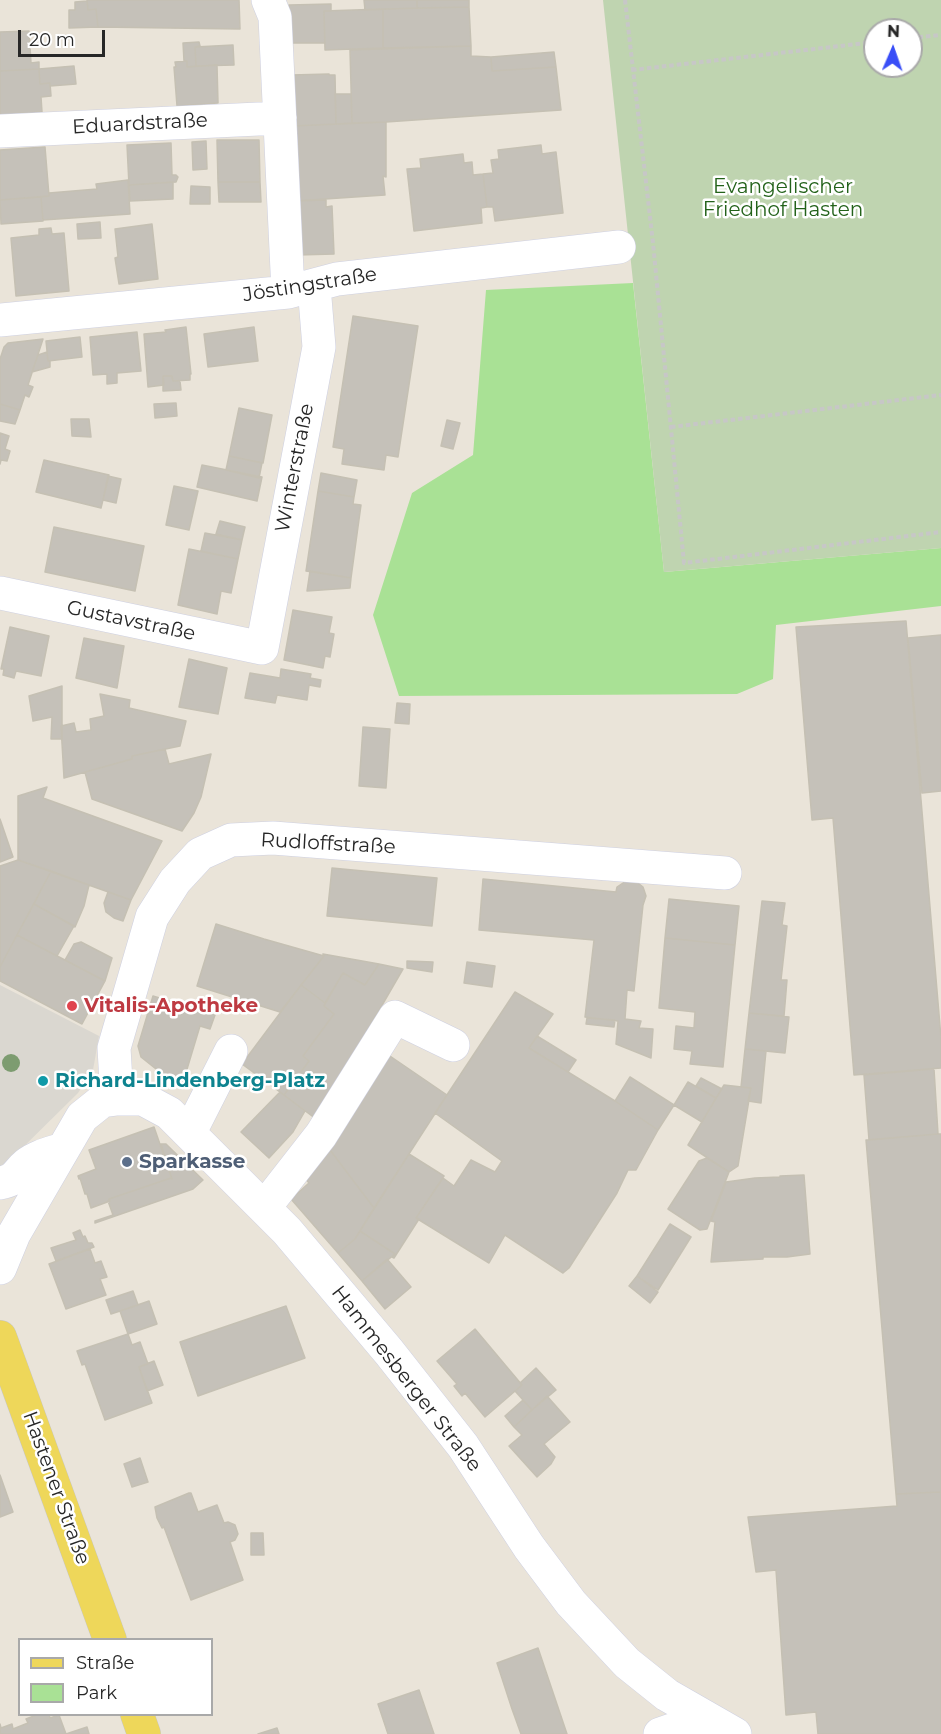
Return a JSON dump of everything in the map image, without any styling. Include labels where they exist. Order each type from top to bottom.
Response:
[{"type":"main road","name":"Hastener Straße","points":[[0,1337],[109,1638]]},
{"type":"main road","points":[[138,1716],[144,1734]]},
{"type":"street","name":"Winterstraße","points":[[262,648],[319,346],[301,289],[280,118],[275,17],[268,0]]},
{"type":"street","name":"Eduardstraße","points":[[0,131],[280,118]]},
{"type":"street","name":"Jöstingstraße","points":[[0,320],[301,289],[337,279],[620,247]]},
{"type":"street","name":"Gustavstraße","points":[[0,593],[262,648]]},
{"type":"street","name":"Rudloffstraße","points":[[117,1099],[114,1048],[152,916],[175,881],[200,854],[231,840],[273,838],[725,873]]},
{"type":"street","points":[[264,1208],[321,1135],[395,1017],[453,1045]]},
{"type":"street","points":[[190,1132],[231,1051]]},
{"type":"street","name":"Hammesberger Straße","points":[[0,1268],[14,1234],[82,1117],[102,1101],[117,1099],[143,1099],[169,1113],[287,1231],[389,1352],[455,1436],[529,1548],[572,1603],[627,1663],[667,1695],[735,1734]]},
{"type":"street","points":[[0,1183],[16,1178],[27,1164],[40,1156],[63,1149]]},
{"type":"street","points":[[660,1734],[706,1718]]},
{"type":"path","points":[[625,0],[653,243],[684,563],[941,532]]},
{"type":"path","points":[[923,37],[941,35]]},
{"type":"path","points":[[632,70],[863,43]]},
{"type":"path","points":[[670,427],[941,395]]},
{"type":"green space","name":"Evangelischer Friedhof Hasten","points":[[603,0],[941,0],[941,548],[664,572]]},
{"type":"green space","points":[[633,283],[664,572],[941,548],[941,606],[776,625],[773,679],[737,694],[399,696],[373,615],[412,493],[473,455],[486,290]]},
{"type":"shaded area","name":"Richard-Lindenberg-Platz","points":[[0,985],[99,1036],[93,1070],[78,1093],[0,1170]]},
{"type":"building","points":[[87,0],[239,0],[240,29],[98,27],[96,9],[88,10]]},
{"type":"building","points":[[364,0],[417,0],[417,8],[365,10]]},
{"type":"building","points":[[417,0],[469,0],[469,7],[417,8]]},
{"type":"building","points":[[87,1],[88,10],[96,9],[98,27],[69,28],[69,10],[75,10],[75,2]]},
{"type":"building","points":[[331,4],[331,11],[324,11],[325,43],[291,43],[289,5]]},
{"type":"building","points":[[469,7],[471,46],[383,48],[383,9]]},
{"type":"building","points":[[383,9],[383,48],[325,50],[324,11]]},
{"type":"building","points":[[29,31],[31,63],[39,62],[39,69],[0,71],[0,32]]},
{"type":"building","points":[[199,42],[200,46],[195,47],[196,66],[187,67],[187,61],[184,61],[183,43]]},
{"type":"building","points":[[233,45],[234,65],[196,66],[195,47]]},
{"type":"building","points":[[471,46],[471,56],[491,57],[492,71],[556,67],[561,110],[352,123],[350,50]]},
{"type":"building","points":[[554,52],[556,67],[492,71],[491,57]]},
{"type":"building","points":[[187,61],[187,67],[217,65],[218,103],[177,106],[175,62]]},
{"type":"building","points":[[74,66],[76,84],[50,86],[50,83],[40,84],[39,69]]},
{"type":"building","points":[[39,69],[40,84],[50,83],[51,96],[41,97],[42,112],[0,115],[0,71]]},
{"type":"building","points":[[291,75],[335,75],[336,124],[293,126]]},
{"type":"building","points":[[335,94],[351,94],[352,123],[336,124]]},
{"type":"building","points":[[386,122],[386,177],[383,176],[385,195],[295,201],[293,126]]},
{"type":"building","points":[[217,140],[259,140],[260,182],[218,182]]},
{"type":"building","points":[[206,141],[207,169],[193,170],[192,142]]},
{"type":"building","points":[[171,143],[172,175],[178,177],[176,182],[129,185],[127,145]]},
{"type":"building","points":[[541,145],[542,154],[556,152],[563,213],[495,221],[493,207],[487,207],[483,174],[493,173],[491,160],[499,159],[498,150]]},
{"type":"building","points":[[45,147],[49,196],[0,200],[0,150]]},
{"type":"building","points":[[463,154],[464,163],[472,162],[473,175],[483,174],[487,207],[481,208],[482,223],[414,231],[407,169],[421,168],[420,159]]},
{"type":"building","points":[[128,180],[130,214],[43,220],[41,197],[49,196],[49,193],[97,189],[96,184]]},
{"type":"building","points":[[173,182],[173,199],[130,201],[129,185]]},
{"type":"building","points":[[218,182],[260,182],[261,202],[219,202]]},
{"type":"building","points":[[191,186],[210,187],[210,204],[190,204]]},
{"type":"building","points":[[41,197],[43,221],[1,224],[0,200]]},
{"type":"building","points":[[326,200],[326,207],[332,206],[334,254],[297,255],[295,201]]},
{"type":"building","points":[[100,222],[101,238],[78,239],[77,224]]},
{"type":"building","points":[[152,224],[158,279],[119,284],[115,258],[118,257],[115,229]]},
{"type":"building","points":[[51,228],[52,234],[64,233],[69,291],[16,296],[11,238],[39,235],[39,229]]},
{"type":"building","points":[[353,316],[418,326],[398,457],[386,455],[384,470],[342,464],[344,449],[333,447]]},
{"type":"building","points":[[186,327],[190,380],[173,381],[172,376],[163,376],[164,385],[148,387],[144,334]]},
{"type":"building","points":[[254,327],[258,361],[208,367],[204,334]]},
{"type":"building","points":[[137,332],[141,371],[117,373],[117,383],[107,384],[107,374],[93,375],[90,337]]},
{"type":"building","points":[[80,337],[82,357],[48,361],[46,341]]},
{"type":"building","points":[[43,339],[28,385],[33,387],[29,397],[25,395],[20,410],[0,404],[0,359],[4,347],[8,343]]},
{"type":"building","points":[[47,352],[50,367],[32,372],[38,355]]},
{"type":"building","points":[[163,376],[172,376],[173,381],[180,381],[181,390],[163,391]]},
{"type":"building","points":[[176,403],[177,416],[155,418],[154,404]]},
{"type":"building","points":[[0,404],[20,410],[15,424],[0,421]]},
{"type":"building","points":[[239,408],[272,415],[263,463],[229,456]]},
{"type":"building","points":[[71,419],[89,419],[91,437],[72,436]]},
{"type":"building","points":[[447,420],[460,423],[453,449],[441,446]]},
{"type":"building","points":[[0,433],[9,436],[5,449],[10,451],[7,461],[1,460],[0,464]]},
{"type":"building","points":[[229,456],[262,463],[259,478],[226,470]]},
{"type":"building","points":[[44,460],[109,475],[101,508],[36,492]]},
{"type":"building","points":[[202,465],[262,477],[257,501],[197,487]]},
{"type":"building","points":[[321,473],[357,480],[354,497],[318,491]]},
{"type":"building","points":[[108,476],[121,479],[116,503],[103,500]]},
{"type":"building","points":[[174,486],[198,491],[189,530],[166,525]]},
{"type":"building","points":[[318,491],[354,497],[353,504],[361,505],[351,578],[306,571]]},
{"type":"building","points":[[220,521],[245,527],[242,540],[216,534]]},
{"type":"building","points":[[54,527],[144,546],[135,591],[45,572]]},
{"type":"building","points":[[205,533],[242,540],[238,559],[201,551]]},
{"type":"building","points":[[189,549],[238,559],[231,593],[221,591],[217,614],[178,605]]},
{"type":"building","points":[[310,571],[351,578],[350,588],[307,591]]},
{"type":"building","points":[[293,610],[332,617],[329,633],[334,634],[330,657],[325,656],[323,668],[284,660]]},
{"type":"building","points":[[906,621],[941,1038],[941,1068],[854,1075],[833,818],[812,820],[796,627]]},
{"type":"building","points":[[10,627],[49,636],[41,676],[16,671],[14,678],[3,675],[4,669],[1,669]]},
{"type":"building","points":[[941,635],[941,791],[922,793],[908,638]]},
{"type":"building","points":[[84,638],[124,646],[117,688],[76,678]]},
{"type":"building","points":[[189,659],[227,668],[218,714],[179,707]]},
{"type":"building","points":[[281,669],[311,674],[310,678],[321,680],[320,687],[309,685],[307,700],[277,695],[275,703],[245,698],[250,673],[280,678]]},
{"type":"building","points":[[62,686],[62,739],[51,739],[52,717],[33,721],[29,696]]},
{"type":"building","points":[[100,694],[130,700],[129,708],[186,721],[180,746],[132,756],[132,759],[64,778],[61,726],[74,723],[76,732],[91,730],[90,719],[104,716]]},
{"type":"building","points":[[397,703],[410,704],[409,724],[395,723]]},
{"type":"building","points":[[363,727],[390,729],[386,788],[359,786]]},
{"type":"building","points":[[165,749],[169,764],[211,754],[201,797],[182,831],[92,799],[85,772],[132,759],[132,756]]},
{"type":"building","points":[[47,787],[43,798],[162,841],[131,900],[18,860],[18,796]]},
{"type":"building","points":[[0,819],[13,857],[0,862]]},
{"type":"building","points":[[18,860],[51,871],[0,967],[0,866]]},
{"type":"building","points":[[332,868],[437,878],[432,926],[327,916]]},
{"type":"building","points":[[51,871],[89,885],[84,906],[75,927],[34,904]]},
{"type":"building","points":[[483,879],[616,892],[617,887],[626,881],[638,883],[643,887],[646,896],[643,905],[634,991],[627,990],[625,1019],[641,1021],[639,1028],[653,1029],[651,1058],[616,1044],[618,1021],[585,1017],[594,940],[479,930]]},
{"type":"building","points":[[108,892],[131,900],[123,921],[106,912],[104,903]]},
{"type":"building","points":[[669,899],[739,906],[735,945],[665,938]]},
{"type":"building","points":[[762,901],[785,903],[782,925],[787,926],[781,980],[787,980],[784,1016],[749,1013]]},
{"type":"building","points":[[34,904],[74,926],[57,956],[17,935]]},
{"type":"building","points":[[216,924],[324,956],[280,1012],[197,986]]},
{"type":"building","points":[[17,935],[105,981],[82,1024],[0,981],[0,967]]},
{"type":"building","points":[[665,938],[735,945],[723,1067],[690,1064],[692,1051],[674,1049],[676,1026],[694,1028],[695,1012],[659,1008]]},
{"type":"building","points":[[81,942],[112,958],[105,981],[65,960],[74,944]]},
{"type":"building","points":[[323,954],[379,964],[365,985],[343,973],[325,1003],[301,985],[324,956]]},
{"type":"building","points":[[407,961],[433,962],[432,972],[407,968]]},
{"type":"building","points":[[467,962],[495,966],[492,987],[464,983]]},
{"type":"building","points":[[379,964],[403,969],[316,1119],[284,1095],[309,1061],[303,1056],[334,1014],[324,1006],[343,973],[365,985]]},
{"type":"building","points":[[301,985],[325,1003],[324,1006],[334,1014],[303,1056],[309,1061],[284,1095],[242,1064]]},
{"type":"building","points":[[515,992],[553,1014],[529,1048],[658,1130],[636,1170],[628,1170],[617,1193],[569,1268],[563,1273],[505,1235],[489,1263],[416,1218],[443,1178],[454,1186],[471,1160],[495,1172],[502,1161],[435,1113]]},
{"type":"building","points":[[153,996],[215,1015],[210,1029],[200,1026],[181,1089],[141,1057],[138,1046]]},
{"type":"building","points":[[749,1013],[789,1017],[785,1053],[745,1049]]},
{"type":"building","points":[[587,1018],[615,1020],[614,1027],[586,1024]]},
{"type":"building","points":[[537,1036],[576,1060],[568,1072],[529,1048]]},
{"type":"building","points":[[745,1049],[766,1051],[761,1103],[748,1101],[751,1088],[741,1087]]},
{"type":"building","points":[[387,1054],[447,1095],[374,1208],[327,1146]]},
{"type":"building","points":[[934,1069],[938,1134],[869,1140],[864,1075]]},
{"type":"building","points":[[630,1077],[674,1105],[658,1130],[615,1101]]},
{"type":"building","points":[[701,1078],[722,1089],[716,1098],[696,1086]]},
{"type":"building","points":[[688,1082],[716,1098],[702,1122],[674,1105]]},
{"type":"building","points":[[724,1085],[751,1088],[738,1166],[729,1172],[688,1145]]},
{"type":"building","points":[[280,1092],[305,1111],[293,1132],[269,1158],[241,1132]]},
{"type":"building","points":[[154,1127],[172,1179],[109,1199],[110,1201],[91,1208],[78,1176],[96,1169],[89,1150]]},
{"type":"building","points":[[941,1134],[941,1492],[896,1494],[866,1140]]},
{"type":"building","points":[[161,1144],[166,1144],[203,1180],[193,1189],[95,1223],[95,1221],[113,1215],[109,1199],[172,1179]]},
{"type":"building","points":[[327,1146],[374,1208],[355,1239],[338,1253],[291,1199],[309,1183],[305,1178]]},
{"type":"building","points":[[409,1154],[444,1176],[416,1218],[419,1219],[394,1258],[392,1257],[395,1254],[360,1231]]},
{"type":"building","points":[[707,1158],[729,1172],[707,1229],[700,1230],[668,1209],[699,1161]]},
{"type":"building","points":[[804,1175],[810,1254],[711,1262],[715,1222],[711,1221],[726,1182]]},
{"type":"building","points":[[670,1224],[691,1237],[658,1290],[637,1276]]},
{"type":"building","points":[[80,1230],[83,1237],[85,1236],[88,1243],[92,1243],[94,1247],[56,1261],[51,1248],[76,1240],[73,1233]]},
{"type":"building","points":[[360,1231],[395,1254],[362,1281],[338,1253],[355,1239]]},
{"type":"building","points":[[90,1249],[95,1263],[101,1261],[107,1277],[100,1279],[106,1295],[66,1309],[49,1264]]},
{"type":"building","points":[[387,1259],[411,1287],[385,1309],[362,1281]]},
{"type":"building","points":[[637,1276],[658,1292],[650,1303],[629,1286]]},
{"type":"building","points":[[133,1291],[138,1305],[111,1314],[106,1300]]},
{"type":"building","points":[[149,1301],[157,1324],[128,1334],[120,1311]]},
{"type":"building","points":[[286,1306],[305,1358],[198,1396],[180,1342]]},
{"type":"building","points":[[475,1329],[522,1385],[485,1417],[465,1393],[462,1396],[454,1386],[457,1384],[437,1361]]},
{"type":"building","points":[[128,1334],[132,1345],[140,1342],[148,1364],[139,1367],[152,1403],[105,1420],[85,1364],[82,1365],[77,1351]]},
{"type":"building","points":[[154,1361],[163,1385],[147,1391],[139,1367]]},
{"type":"building","points":[[536,1368],[556,1390],[532,1410],[515,1391]]},
{"type":"building","points":[[547,1396],[570,1422],[544,1444],[555,1457],[537,1477],[509,1446],[522,1435],[514,1427]]},
{"type":"building","points":[[523,1400],[532,1410],[514,1427],[505,1416]]},
{"type":"building","points":[[140,1458],[148,1482],[132,1487],[124,1464]]},
{"type":"building","points":[[0,1475],[13,1512],[0,1517]]},
{"type":"building","points":[[941,1492],[941,1734],[818,1734],[816,1712],[786,1715],[776,1570],[756,1572],[748,1517],[897,1506],[896,1494]]},
{"type":"building","points":[[191,1493],[198,1512],[217,1505],[224,1523],[235,1525],[238,1534],[235,1540],[230,1542],[243,1580],[191,1600],[164,1527],[162,1528],[157,1518],[155,1507]]},
{"type":"building","points":[[251,1533],[263,1533],[264,1555],[251,1555]]},
{"type":"building","points":[[538,1648],[567,1734],[521,1734],[512,1709],[497,1663]]},
{"type":"building","points":[[419,1690],[434,1734],[388,1734],[378,1704]]},
{"type":"building","points":[[34,1716],[50,1716],[50,1718],[59,1716],[66,1734],[0,1734],[0,1724],[1,1728],[12,1724],[13,1729],[28,1723],[26,1719]]},
{"type":"building","points":[[87,1727],[89,1734],[66,1734]]},
{"type":"building","points":[[277,1728],[279,1734],[258,1734]]},
{"type":"place","name":"Vitalis-Apotheke","points":[[72,1006]]},
{"type":"place","name":"Richard-Lindenberg-Platz","points":[[43,1081]]},
{"type":"place","name":"Sparkasse","points":[[127,1162]]}]
